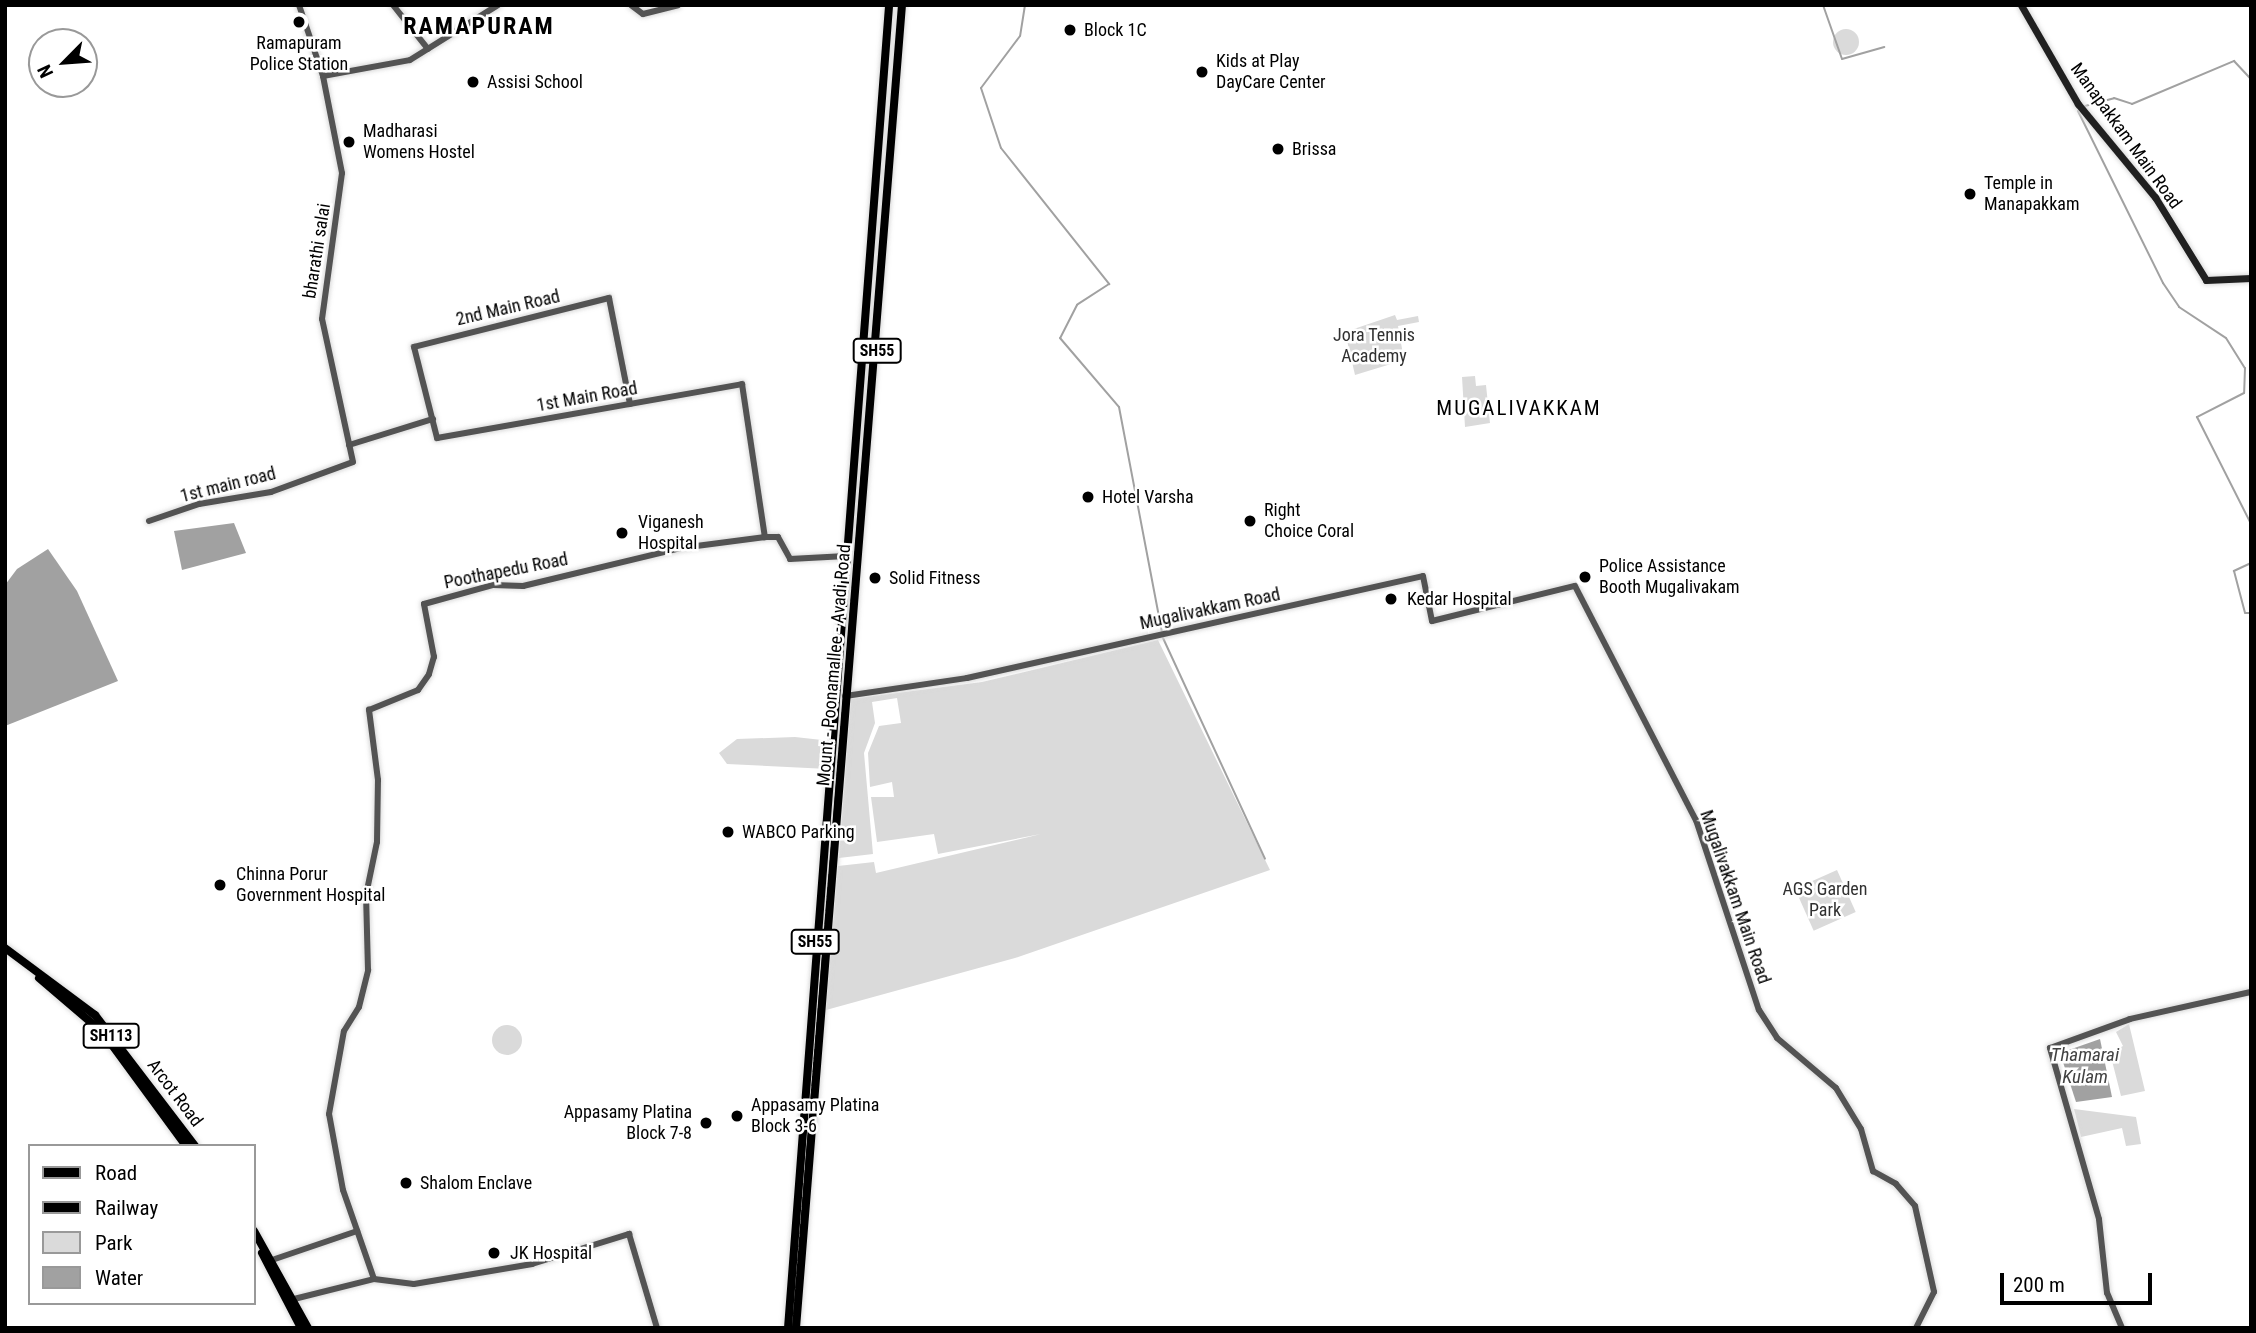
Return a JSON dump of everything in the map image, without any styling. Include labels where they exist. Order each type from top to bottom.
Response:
[{"type":"main road","name":"Mount - Poonamallee - Avadi Road","points":[[796,1328],[794,1301],[822,851],[889,5]]},
{"type":"main road","name":"Mount - Poonamallee - Avadi Road","points":[[788,1328],[794,1301],[835,852],[902,5]]},
{"type":"main road","name":"Manapakkam Main Road","points":[[2021,5],[2078,104],[2155,197],[2206,279],[2251,278]]},
{"type":"main road","points":[[844,578],[857,579]]},
{"type":"main road","points":[[822,851],[835,852]]},
{"type":"main road","name":"Arcot Road","points":[[5,948],[84,1010],[193,1144]]},
{"type":"main road","name":"Arcot Road","points":[[5,955],[84,1010],[184,1144]]},
{"type":"main road","points":[[256,1234],[295,1299],[308,1328]]},
{"type":"main road","points":[[256,1244],[301,1328]]},
{"type":"street","name":"bharathi salai","points":[[299,5],[323,76],[342,173],[321,319],[353,462]]},
{"type":"street","points":[[393,5],[428,49]]},
{"type":"street","points":[[323,76],[410,60],[498,5]]},
{"type":"street","points":[[631,5],[643,14],[678,5]]},
{"type":"street","name":"2nd Main Road","points":[[433,419],[414,347],[609,298],[630,404]]},
{"type":"street","name":"1st Main Road","points":[[433,419],[437,438],[742,384],[765,537]]},
{"type":"street","points":[[349,445],[433,419]]},
{"type":"street","name":"1st main road","points":[[149,521],[199,504],[271,492],[353,462]]},
{"type":"street","points":[[765,537],[778,537],[790,559],[846,556]]},
{"type":"street","name":"Poothapedu Road","points":[[374,1279],[357,1231],[329,1114],[344,1031],[359,1007],[368,970],[366,895],[377,842],[378,779],[369,710],[418,690],[429,674],[433,634],[424,604],[478,588],[523,586],[681,548],[765,537]]},
{"type":"street","name":"Mugalivakkam Road","points":[[836,697],[967,678],[1158,633],[1423,576],[1432,621],[1551,592]]},
{"type":"street","name":"Mugalivakkam Main Road","points":[[1551,592],[1575,586],[1586,597],[1690,807],[1759,1010],[1777,1038],[1836,1088],[1861,1129],[1873,1171],[1896,1184],[1915,1206],[1934,1292],[1916,1328]]},
{"type":"street","points":[[2122,1328],[2107,1293],[2099,1219],[2049,1048],[2130,1019],[2251,992]]},
{"type":"street","points":[[272,1260],[357,1231]]},
{"type":"street","points":[[295,1299],[374,1279],[414,1284],[532,1264],[629,1234],[657,1328]]},
{"type":"green space","points":[[1846,29],[1855,33],[1859,42],[1855,51],[1846,55],[1837,51],[1833,42],[1837,33]]},
{"type":"green space","name":"Jora Tennis Academy","points":[[1395,315],[1397,320],[1418,316],[1419,322],[1398,326],[1404,360],[1355,375],[1345,332]]},
{"type":"green space","points":[[1475,376],[1476,386],[1486,385],[1490,423],[1465,427],[1462,377]]},
{"type":"green space","points":[[1158,640],[1270,870],[1015,958],[826,1010],[838,866],[874,862],[876,873],[1041,834],[938,854],[934,834],[877,842],[871,797],[894,797],[892,782],[870,787],[868,753],[879,726],[901,723],[897,698],[872,702],[875,723],[864,753],[873,854],[839,858],[851,699],[982,682]]},
{"type":"green space","points":[[795,737],[831,741],[828,769],[727,764],[719,753],[737,739]]},
{"type":"green space","name":"AGS Garden Park","points":[[1837,870],[1856,912],[1814,931],[1795,889]]},
{"type":"green space","points":[[2129,1024],[2145,1091],[2121,1096],[2110,1053],[2123,1046],[2116,1032]]},
{"type":"green space","points":[[507,1025],[518,1029],[522,1040],[518,1051],[507,1055],[496,1051],[492,1040],[496,1029]]},
{"type":"green space","points":[[2074,1109],[2136,1117],[2141,1144],[2126,1146],[2122,1128],[2081,1137]]},
{"type":"water","points":[[234,523],[246,553],[182,570],[174,531]]},
{"type":"water","points":[[48,549],[77,591],[118,681],[5,726],[5,585],[17,569]]},
{"type":"water","name":"Thamarai Kulam","points":[[2100,1039],[2112,1097],[2076,1102],[2060,1053]]},
{"type":"waterway","points":[[1025,5],[1020,36],[981,88],[1001,148],[1109,284],[1077,305],[1060,338],[1119,407],[1162,632]]},
{"type":"waterway","points":[[1823,5],[1842,59],[1884,47]]},
{"type":"waterway","points":[[2085,106],[2114,98],[2132,104],[2234,61],[2251,79]]},
{"type":"waterway","points":[[2078,111],[2163,283],[2179,307],[2226,338],[2245,368],[2244,393],[2197,417],[2251,524]]},
{"type":"waterway","points":[[2251,563],[2234,571],[2245,613],[2251,613]]},
{"type":"waterway","points":[[1163,638],[1265,859]]},
{"type":"waterway","points":[[2251,1168],[2251,1189]]},
{"type":"railway","points":[[793,1328],[900,5]]},
{"type":"railway","points":[[5,946],[107,1029],[193,1144]]},
{"type":"railway","points":[[256,1236],[309,1328]]},
{"type":"place","name":"Ramapuram Police Station","points":[[299,22]]},
{"type":"place","name":"Block 1C","points":[[1070,30]]},
{"type":"place","name":"Kids at Play DayCare Center","points":[[1202,72]]},
{"type":"place","name":"Assisi School","points":[[473,82]]},
{"type":"place","name":"Madharasi Womens Hostel","points":[[349,142]]},
{"type":"place","name":"Brissa","points":[[1278,149]]},
{"type":"place","name":"Temple in Manapakkam","points":[[1970,194]]},
{"type":"place","name":"Hotel Varsha","points":[[1088,497]]},
{"type":"place","name":"Right Choice Coral","points":[[1250,521]]},
{"type":"place","name":"Viganesh Hospital","points":[[622,533]]},
{"type":"place","name":"Police Assistance Booth Mugalivakam","points":[[1585,577]]},
{"type":"place","name":"Solid Fitness","points":[[875,578]]},
{"type":"place","name":"Kedar Hospital","points":[[1391,599]]},
{"type":"place","name":"WABCO Parking","points":[[728,832]]},
{"type":"place","name":"Chinna Porur Government Hospital","points":[[220,885]]},
{"type":"place","name":"Appasamy Platina Block 3-6","points":[[737,1116]]},
{"type":"place","name":"Appasamy Platina Block 7-8","points":[[706,1123]]},
{"type":"place","name":"Shalom Enclave","points":[[406,1183]]},
{"type":"place","name":"JK Hospital","points":[[494,1253]]},
{"type":"district","name":"RAMAPURAM","points":[[479,27]]},
{"type":"district","name":"MUGALIVAKKAM","points":[[1519,408]]}]
